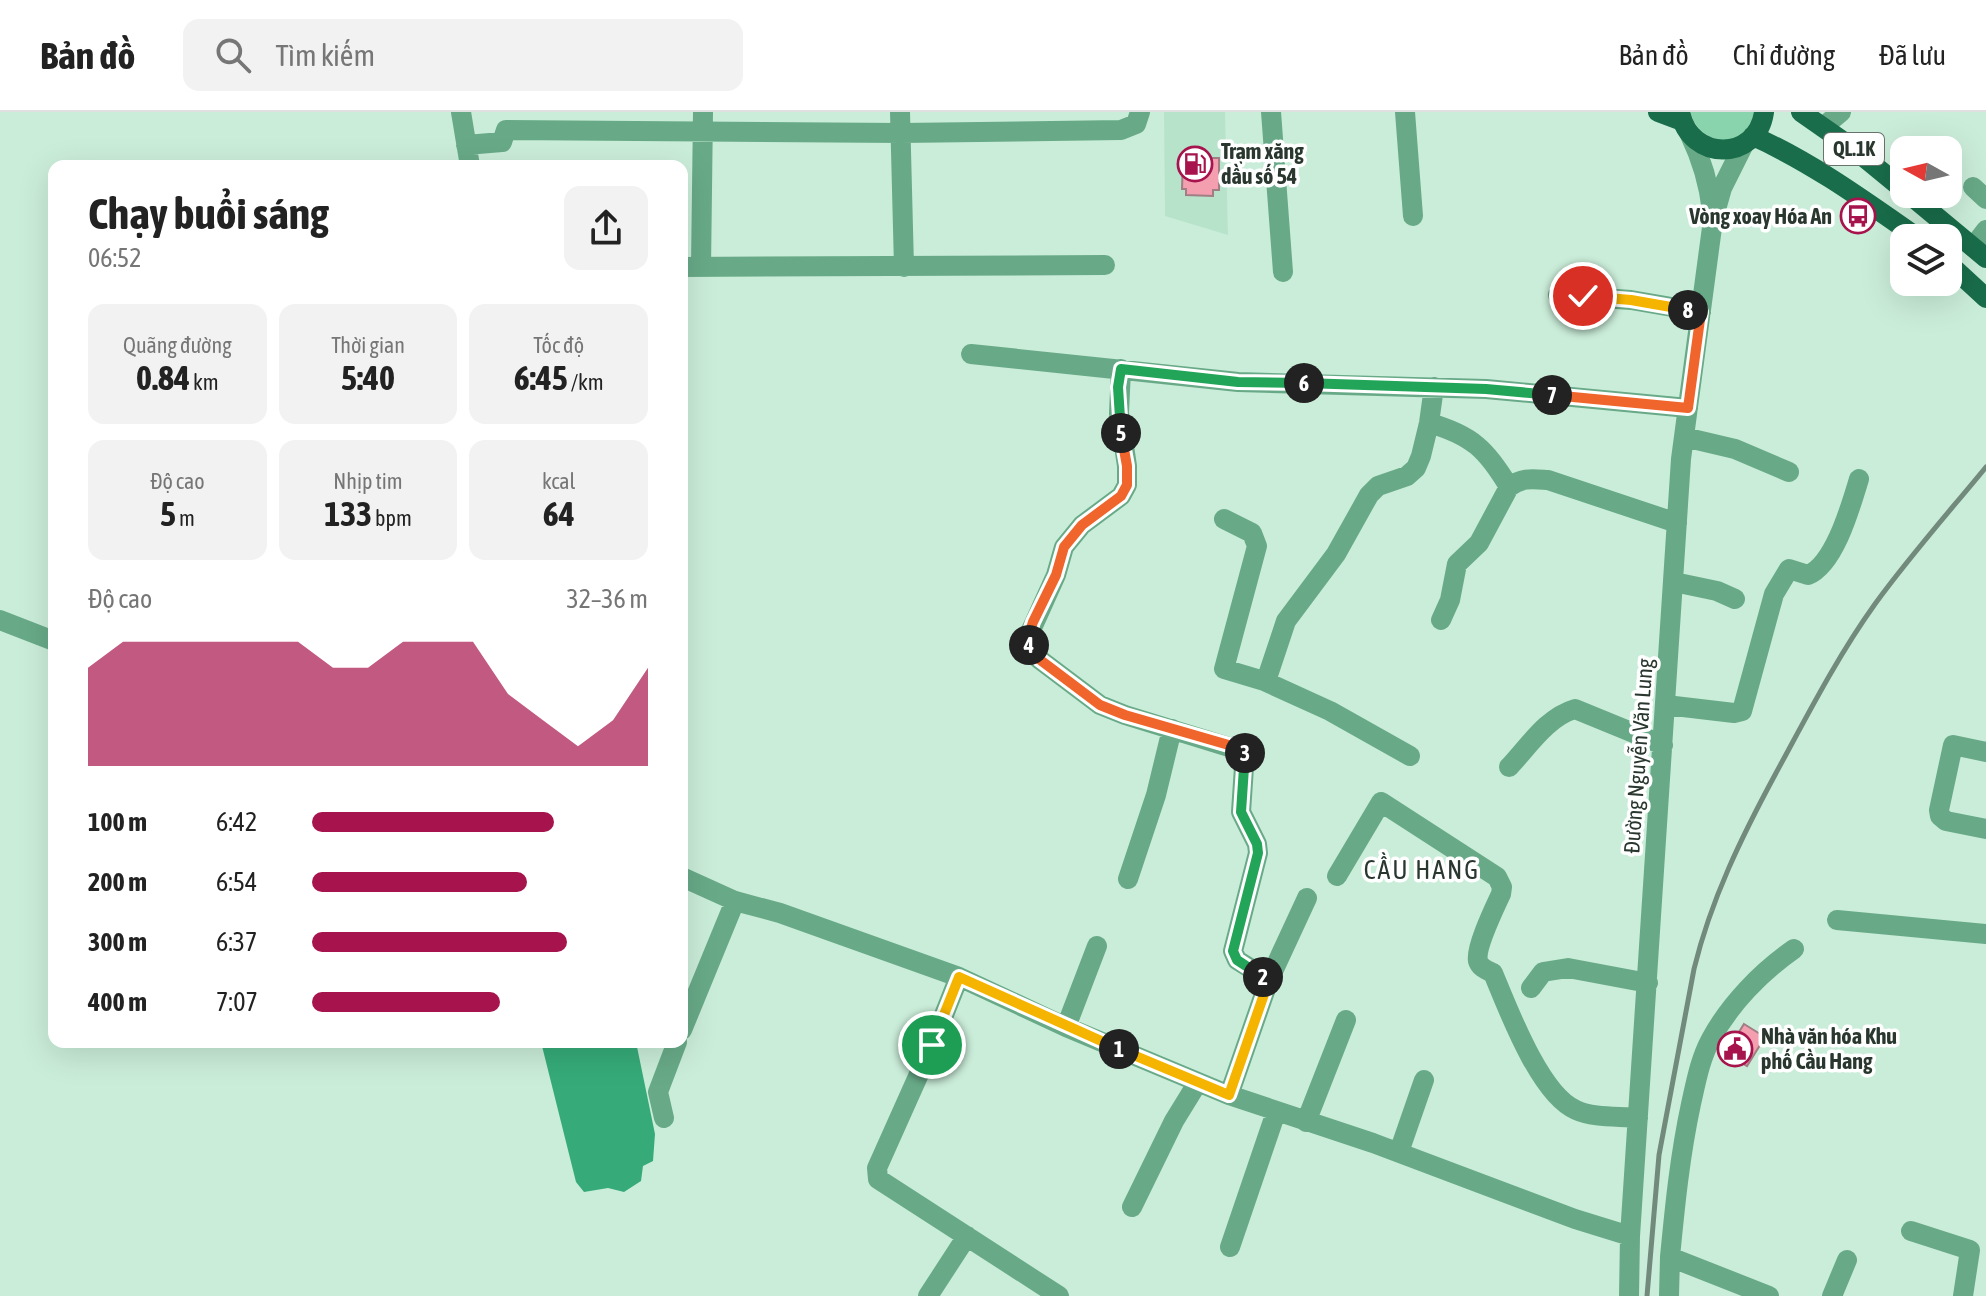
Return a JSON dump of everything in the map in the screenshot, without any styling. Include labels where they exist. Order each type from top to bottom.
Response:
[{"type":"main road","points":[[1658,112],[1684,123],[1701,145],[1715,150],[1730,150],[1749,140],[1759,127],[1764,112]]},
{"type":"main road","name":"QL.1K","points":[[1801,112],[1890,179]]},
{"type":"main road","name":"QL.1K","points":[[1749,140],[1787,151],[1831,177],[1898,224]]},
{"type":"main road","points":[[1929,208],[1982,245]]},
{"type":"main road","points":[[1962,276],[1986,298]]},
{"type":"street","points":[[461,112],[469,160]]},
{"type":"street","points":[[703,112],[692,267],[1105,265]]},
{"type":"street","points":[[900,112],[904,267]]},
{"type":"street","points":[[466,145],[502,142],[506,130],[703,133],[1121,130],[1136,124],[1140,112]]},
{"type":"street","points":[[1271,112],[1283,272]]},
{"type":"street","points":[[1405,112],[1413,216]]},
{"type":"street","points":[[1823,127],[1841,112]]},
{"type":"street","name":"Đường Nguyễn Văn Lung","points":[[1684,123],[1709,186],[1713,220]]},
{"type":"street","name":"Đường Nguyễn Văn Lung","points":[[1629,1296],[1630,1236],[1684,437],[1713,220],[1722,188],[1749,140]]},
{"type":"street","points":[[1558,295],[1631,300],[1701,312]]},
{"type":"street","points":[[971,354],[1238,382],[1434,387],[1688,408]]},
{"type":"street","points":[[1121,369],[1119,413],[1127,485],[1121,496],[1082,525],[1064,547],[1056,575],[1033,622],[1028,637],[1029,647],[1039,659],[1100,705],[1245,752],[1241,812],[1257,844],[1258,853],[1233,951],[1237,960],[1269,980]]},
{"type":"street","points":[[1264,681],[1286,621],[1336,554],[1369,495],[1378,486],[1407,476],[1416,468],[1429,423],[1434,387]]},
{"type":"street","points":[[1429,423],[1452,430],[1491,457],[1509,487]]},
{"type":"street","points":[[1684,437],[1735,449],[1789,472]]},
{"type":"street","points":[[1441,620],[1450,600],[1457,564],[1479,543],[1509,487],[1527,478],[1548,480],[1677,523]]},
{"type":"street","points":[[1666,705],[1734,713],[1742,711],[1781,578],[1789,569],[1808,575],[1818,569],[1838,539],[1859,479]]},
{"type":"street","points":[[1224,519],[1252,533],[1257,546],[1223,668],[1264,681],[1330,711],[1410,756]]},
{"type":"street","points":[[1674,582],[1717,591],[1735,599]]},
{"type":"street","points":[[0,620],[48,639]]},
{"type":"street","points":[[1509,767],[1543,730],[1563,713],[1575,709],[1663,745]]},
{"type":"street","points":[[1128,879],[1156,795],[1172,729]]},
{"type":"street","points":[[1986,752],[1953,745],[1939,810],[1946,821],[1986,829]]},
{"type":"street","points":[[1337,876],[1381,802],[1497,877],[1502,887],[1501,894],[1479,950],[1478,961],[1482,968],[1493,973],[1534,1065],[1566,1105],[1578,1112],[1638,1118]]},
{"type":"street","points":[[688,880],[735,901],[780,913],[959,977],[1066,1027],[1229,1095],[1399,1152],[1575,1219],[1630,1236]]},
{"type":"street","points":[[1229,1095],[1269,980],[1307,898]]},
{"type":"street","points":[[688,1015],[735,901]]},
{"type":"street","points":[[1837,920],[1986,934]]},
{"type":"street","points":[[1066,1027],[1097,946]]},
{"type":"street","points":[[1669,1296],[1680,1159],[1701,1060],[1712,1037],[1740,998],[1777,961],[1794,949]]},
{"type":"street","points":[[1531,988],[1543,972],[1568,968],[1648,983]]},
{"type":"street","points":[[959,977],[877,1173],[878,1179],[1059,1296]]},
{"type":"street","points":[[1306,1122],[1346,1020]]},
{"type":"street","points":[[664,1118],[658,1092],[675,1048]]},
{"type":"street","points":[[1399,1152],[1424,1080]]},
{"type":"street","points":[[1132,1207],[1174,1121],[1198,1082]]},
{"type":"street","points":[[1230,1247],[1276,1112]]},
{"type":"street","points":[[1911,1231],[1978,1251],[1963,1296]]},
{"type":"street","points":[[928,1296],[967,1236]]},
{"type":"street","points":[[1670,1257],[1769,1296]]},
{"type":"street","points":[[1832,1296],[1847,1260]]},
{"type":"shaded area","name":"Trạm xăng dầu số 54","points":[[1164,112],[1225,112],[1228,235],[1165,216]]},
{"type":"shaded area","points":[[1690,112],[1754,112],[1742,134],[1723,140],[1704,133]]},
{"type":"shaded area","points":[[542,1048],[637,1048],[655,1134],[653,1161],[643,1166],[641,1181],[624,1192],[608,1188],[584,1192],[576,1182]]},
{"type":"building","points":[[1183,158],[1219,158],[1219,190],[1213,190],[1213,196],[1186,195],[1186,189],[1182,189]]},
{"type":"building","points":[[1744,1024],[1765,1037],[1747,1066],[1726,1053]]},
{"type":"railway","points":[[1647,1296],[1659,1155],[1694,969],[1718,893],[1763,797],[1848,645],[1901,569],[1986,467]]},
{"type":"place","name":"Trạm xăng dầu số 54","points":[[1195,164]]},
{"type":"place","name":"Vòng xoay Hóa An","points":[[1858,216]]},
{"type":"place","name":"Nhà văn hóa Khu phố Cầu Hang","points":[[1735,1049]]},
{"type":"district","name":"CẦU HANG","points":[[1422,870]]},
{"type":"route","points":[[932,1045],[959,977],[1066,1027],[1229,1095],[1269,980],[1237,960],[1233,951],[1258,853],[1257,844],[1241,812],[1245,752],[1100,705],[1039,659],[1029,647],[1028,637],[1033,622],[1056,575],[1064,547],[1082,525],[1121,496],[1127,485],[1119,413],[1121,369],[1238,382],[1486,389],[1688,408],[1701,312],[1631,300],[1583,296]]}]
